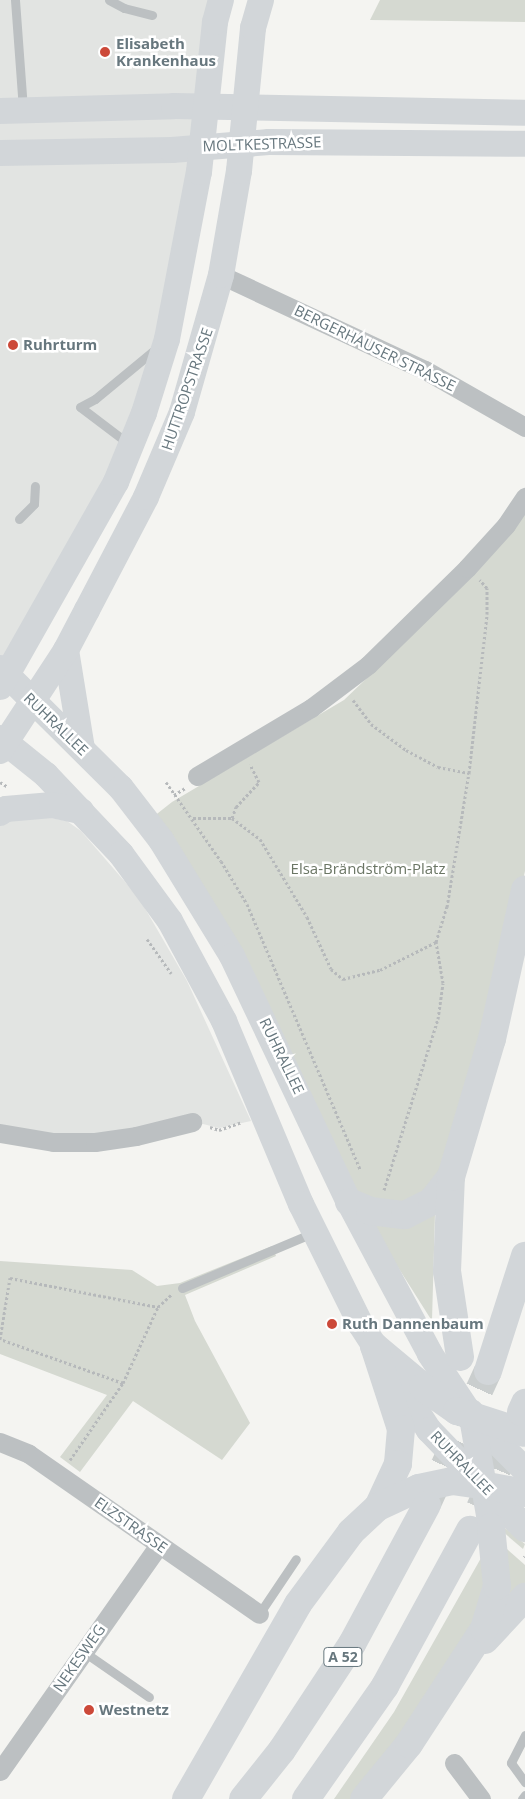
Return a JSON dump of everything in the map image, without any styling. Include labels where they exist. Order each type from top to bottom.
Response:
[{"type":"main road","points":[[2,677],[116,482],[131,445],[167,339],[203,146],[215,22],[221,0]]},
{"type":"main road","name":"HUTTROPSTRASSE","points":[[2,743],[33,701],[66,650],[146,496],[179,420],[199,362],[221,275],[241,143],[253,28],[260,0]]},
{"type":"main road","points":[[11,111],[206,106],[525,113]]},
{"type":"main road","name":"MOLTKESTRASSE","points":[[0,153],[172,150],[241,143],[525,144]]},
{"type":"main road","points":[[66,650],[82,749]]},
{"type":"main road","name":"RUHRALLEE","points":[[2,677],[33,701],[82,749],[138,810],[201,900],[261,1013],[349,1202],[430,1354],[472,1417],[525,1470]]},
{"type":"main road","name":"RUHRALLEE","points":[[2,743],[46,775],[145,882],[198,970],[236,1048],[315,1232],[374,1346],[429,1430],[525,1528]]},
{"type":"main road","points":[[0,813],[6,809],[52,805],[81,811]]},
{"type":"main road","points":[[364,1799],[408,1744],[469,1655],[487,1624],[496,1594],[497,1566],[481,1529],[482,1485],[447,1271],[451,1177],[492,1038],[525,890]]},
{"type":"main road","points":[[349,1202],[382,1204],[405,1215],[432,1201],[451,1177]]},
{"type":"main road","points":[[488,1371],[525,1256]]},
{"type":"main road","points":[[374,1346],[433,1395],[472,1417],[524,1416]]},
{"type":"main road","points":[[374,1346],[401,1429],[398,1464],[378,1508]]},
{"type":"main road","points":[[186,1799],[310,1586],[347,1537],[378,1508],[405,1493],[430,1485],[462,1481],[525,1493]]},
{"type":"main road","name":"A 52","points":[[243,1799],[282,1750],[352,1644],[427,1505]]},
{"type":"main road","points":[[306,1799],[385,1686],[481,1529]]},
{"type":"main road","points":[[469,1655],[525,1597]]},
{"type":"street","name":"BERGERHAUSER STRASSE","points":[[221,275],[425,370],[525,427]]},
{"type":"street","points":[[197,776],[311,708],[368,665],[467,568],[506,525],[525,497]]},
{"type":"street","points":[[0,1133],[53,1142],[95,1142],[192,1122]]},
{"type":"street","name":"ELZSTRASSE","points":[[0,1442],[29,1454],[259,1614]]},
{"type":"street","name":"NEKESWEG","points":[[0,1771],[159,1545]]},
{"type":"street","points":[[454,1763],[481,1799]]},
{"type":"lane","points":[[11,111],[14,0]]},
{"type":"lane","points":[[110,0],[124,8],[152,15]]},
{"type":"lane","points":[[131,445],[80,408],[95,399],[167,339]]},
{"type":"lane","points":[[18,519],[34,504],[35,486]]},
{"type":"lane","points":[[182,1288],[315,1232]]},
{"type":"lane","points":[[259,1614],[296,1559]]},
{"type":"lane","points":[[84,1652],[148,1697]]},
{"type":"lane","points":[[525,1735],[511,1763],[525,1782]]},
{"type":"lane","points":[[522,1799],[525,1795]]},
{"type":"path","points":[[382,1204],[438,1019],[443,983],[436,942],[447,907],[469,773],[488,593],[484,584],[467,568]]},
{"type":"path","points":[[343,684],[371,724],[392,741],[438,767],[469,773]]},
{"type":"path","points":[[232,818],[236,807],[260,782],[243,750]]},
{"type":"path","points":[[166,782],[192,818],[247,904],[362,1173]]},
{"type":"path","points":[[192,818],[232,818],[266,846],[307,917],[336,975],[351,980],[380,970],[436,942]]},
{"type":"path","points":[[147,938],[176,980]]},
{"type":"path","points":[[192,1122],[219,1130],[244,1122],[241,1115]]},
{"type":"path","points":[[123,1383],[0,1339],[10,1278],[158,1306]]},
{"type":"path","points":[[60,1475],[123,1383],[158,1306],[182,1288]]},
{"type":"shaded area","name":"Elisabeth Krankenhaus","points":[[0,0],[219,0],[202,145],[0,150]]},
{"type":"shaded area","points":[[201,147],[143,412],[0,667],[0,154]]},
{"type":"shaded area","points":[[24,813],[67,821],[81,831],[139,898],[187,981],[251,1121],[219,1128],[191,1121],[136,1135],[0,1132],[0,821]]},
{"type":"green space","points":[[380,0],[525,0],[525,22],[370,20]]},
{"type":"green space","name":"Elsa-Brändström-Platz","points":[[525,500],[525,871],[484,1057],[436,1178],[432,1321],[346,1185],[153,817],[172,802],[344,700],[415,632]]},
{"type":"green space","points":[[272,1246],[276,1256],[185,1295],[195,1321],[250,1423],[222,1460],[133,1401],[80,1472],[60,1457],[107,1395],[0,1354],[0,1261],[132,1270],[157,1286],[180,1283]]},
{"type":"green space","points":[[505,1528],[525,1544],[523,1549],[502,1531]]},
{"type":"green space","points":[[507,1549],[525,1565],[525,1583],[510,1594],[507,1593]]},
{"type":"green space","points":[[481,1558],[485,1597],[452,1663],[352,1799],[334,1799],[394,1712]]},
{"type":"tunnel","points":[[427,1504],[488,1371]]},
{"type":"tunnel","points":[[480,1508],[515,1428]]},
{"type":"place","name":"Elisabeth Krankenhaus","points":[[105,52]]},
{"type":"place","name":"Ruhrturm","points":[[13,345]]},
{"type":"place","name":"Ruth Dannenbaum","points":[[332,1324]]},
{"type":"place","name":"Westnetz","points":[[89,1710]]}]
